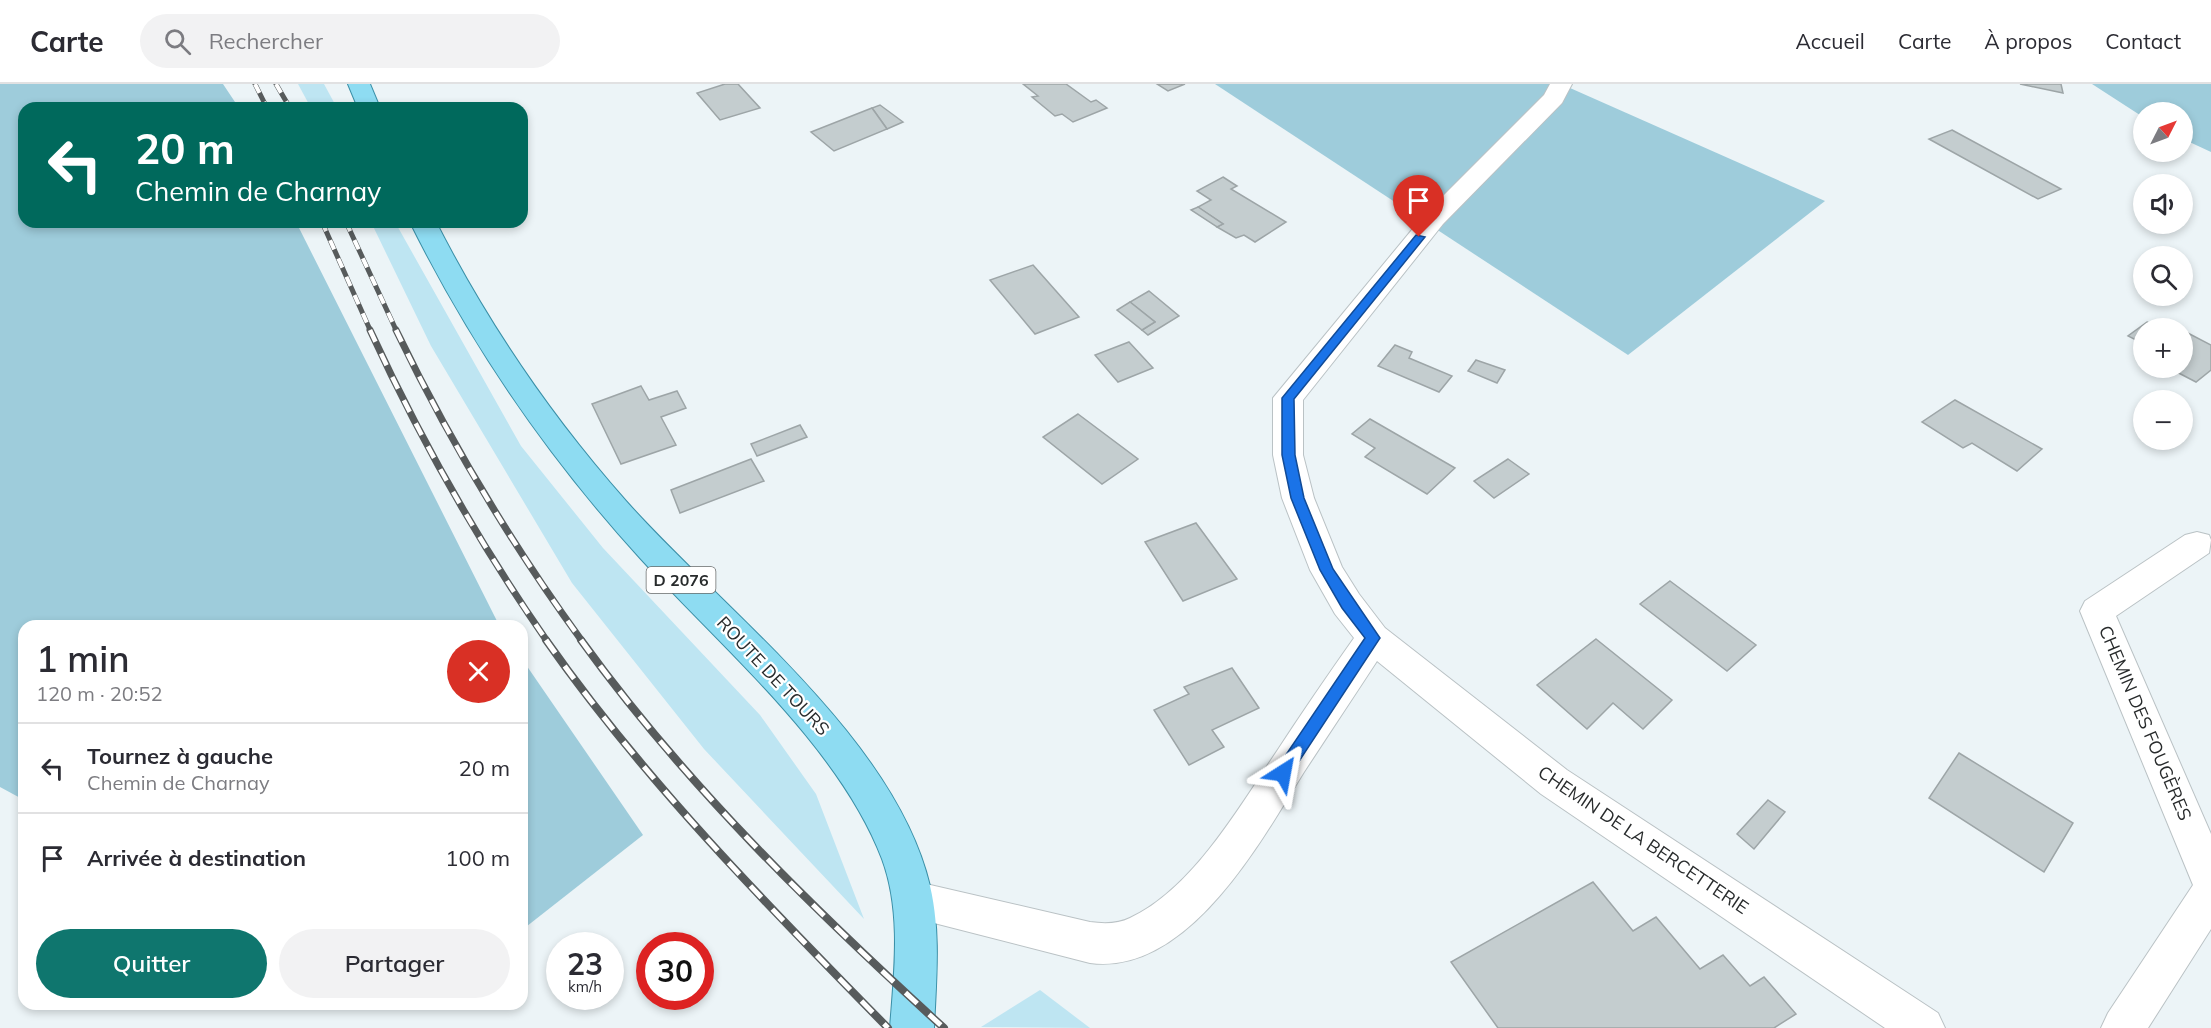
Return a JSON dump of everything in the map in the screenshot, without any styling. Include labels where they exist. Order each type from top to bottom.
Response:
[{"type":"main road","points":[[359,84],[366,102]]},
{"type":"main road","name":"ROUTE DE TOURS","points":[[426,228],[476,324],[543,424],[652,551],[775,672],[856,772],[904,866],[913,900],[917,936],[912,1028]]},
{"type":"street","name":"CHEMIN DE LA BERCETTERIE","points":[[1562,84],[1554,98],[1434,219],[1288,398],[1288,455],[1298,498],[1327,570],[1347,604],[1373,638],[1554,782],[1923,1028]]},
{"type":"street","name":"CHEMIN DES FOUGÈRES","points":[[2197,544],[2097,611],[2211,880]]},
{"type":"street","points":[[913,900],[959,908],[1078,939],[1108,944],[1135,938],[1158,926],[1183,906],[1231,851],[1373,638]]},
{"type":"street","points":[[2122,1028],[2211,893]]},
{"type":"shaded area","points":[[0,84],[223,84],[235,102],[18,102],[18,228],[299,228],[496,620],[18,620],[18,797],[0,787]]},
{"type":"shaded area","points":[[298,84],[324,84],[334,102],[308,102]]},
{"type":"shaded area","points":[[1215,84],[1561,84],[1825,201],[1628,355]]},
{"type":"shaded area","points":[[2092,84],[2211,84],[2211,152],[2193,144],[2193,102],[2133,102],[2133,111]]},
{"type":"shaded area","points":[[374,228],[398,228],[521,446],[603,548],[760,715],[816,794],[864,919],[704,749],[572,583],[431,346]]},
{"type":"shaded area","points":[[528,668],[643,835],[528,925]]},
{"type":"shaded area","points":[[1040,990],[1090,1028],[981,1027]]},
{"type":"building","points":[[725,84],[738,84],[760,108],[720,120],[697,93]]},
{"type":"building","points":[[1023,84],[1066,84],[1091,102],[1096,100],[1107,108],[1073,122],[1062,114],[1055,116],[1032,97],[1038,96]]},
{"type":"building","points":[[1157,84],[1185,84],[1168,91]]},
{"type":"building","points":[[2020,84],[2061,84],[2063,93]]},
{"type":"building","points":[[880,105],[903,122],[887,129],[872,108]]},
{"type":"building","points":[[872,108],[887,129],[834,151],[811,132]]},
{"type":"building","points":[[1952,130],[2061,189],[2038,199],[1929,139]]},
{"type":"building","points":[[1223,177],[1237,186],[1231,189],[1286,222],[1255,242],[1244,235],[1236,238],[1217,227],[1223,224],[1198,207],[1211,200],[1197,191]]},
{"type":"building","points":[[1198,207],[1223,224],[1217,227],[1191,210]]},
{"type":"building","points":[[1033,265],[1079,317],[1035,334],[990,280]]},
{"type":"building","points":[[1149,291],[1179,316],[1148,335],[1142,330],[1155,322],[1130,302]]},
{"type":"building","points":[[1130,302],[1155,322],[1142,330],[1117,310]]},
{"type":"building","points":[[2193,336],[2211,345],[2211,370],[2196,382],[2188,378],[2193,378]]},
{"type":"building","points":[[1129,342],[1153,368],[1118,382],[1095,355]]},
{"type":"building","points":[[1395,345],[1412,352],[1409,358],[1452,376],[1439,392],[1378,366]]},
{"type":"building","points":[[1476,360],[1505,370],[1497,383],[1468,371]]},
{"type":"building","points":[[641,386],[649,400],[677,391],[686,408],[661,417],[676,445],[621,464],[592,404]]},
{"type":"building","points":[[1955,400],[2042,449],[2017,471],[1972,443],[1963,448],[1922,422]]},
{"type":"building","points":[[1078,414],[1138,459],[1102,484],[1043,437]]},
{"type":"building","points":[[1370,419],[1455,468],[1427,494],[1365,457],[1375,448],[1352,434]]},
{"type":"building","points":[[800,425],[807,437],[757,456],[751,444]]},
{"type":"building","points":[[751,459],[764,481],[680,513],[671,490]]},
{"type":"building","points":[[1508,459],[1529,474],[1494,498],[1474,481]]},
{"type":"building","points":[[1196,523],[1237,579],[1183,601],[1145,542]]},
{"type":"building","points":[[1670,581],[1756,645],[1727,671],[1640,604]]},
{"type":"building","points":[[1596,639],[1672,700],[1643,729],[1613,703],[1587,729],[1537,685]]},
{"type":"building","points":[[1232,668],[1259,708],[1212,730],[1224,747],[1189,765],[1154,710],[1189,694],[1184,687]]},
{"type":"building","points":[[1959,753],[2073,823],[2044,872],[1929,798]]},
{"type":"building","points":[[1768,800],[1785,812],[1754,849],[1737,834]]},
{"type":"building","points":[[1593,882],[1633,931],[1656,917],[1700,969],[1723,955],[1750,986],[1764,977],[1796,1014],[1774,1028],[1498,1028],[1451,962]]},
{"type":"railway","points":[[255,84],[264,102]]},
{"type":"railway","points":[[276,84],[286,102]]},
{"type":"railway","points":[[325,228],[371,332]]},
{"type":"railway","points":[[349,228],[397,332]]},
{"type":"railway","points":[[370,330],[409,411],[452,490],[547,641]]},
{"type":"railway","points":[[396,330],[437,411],[482,490],[530,566],[582,641]]},
{"type":"railway","points":[[546,640],[624,743],[709,841],[888,1028]]},
{"type":"railway","points":[[581,640],[663,745],[707,795],[799,891],[944,1028]]},
{"type":"route","points":[[1283,773],[1373,638],[1347,604],[1327,570],[1298,498],[1288,455],[1288,398],[1419,237]]}]
